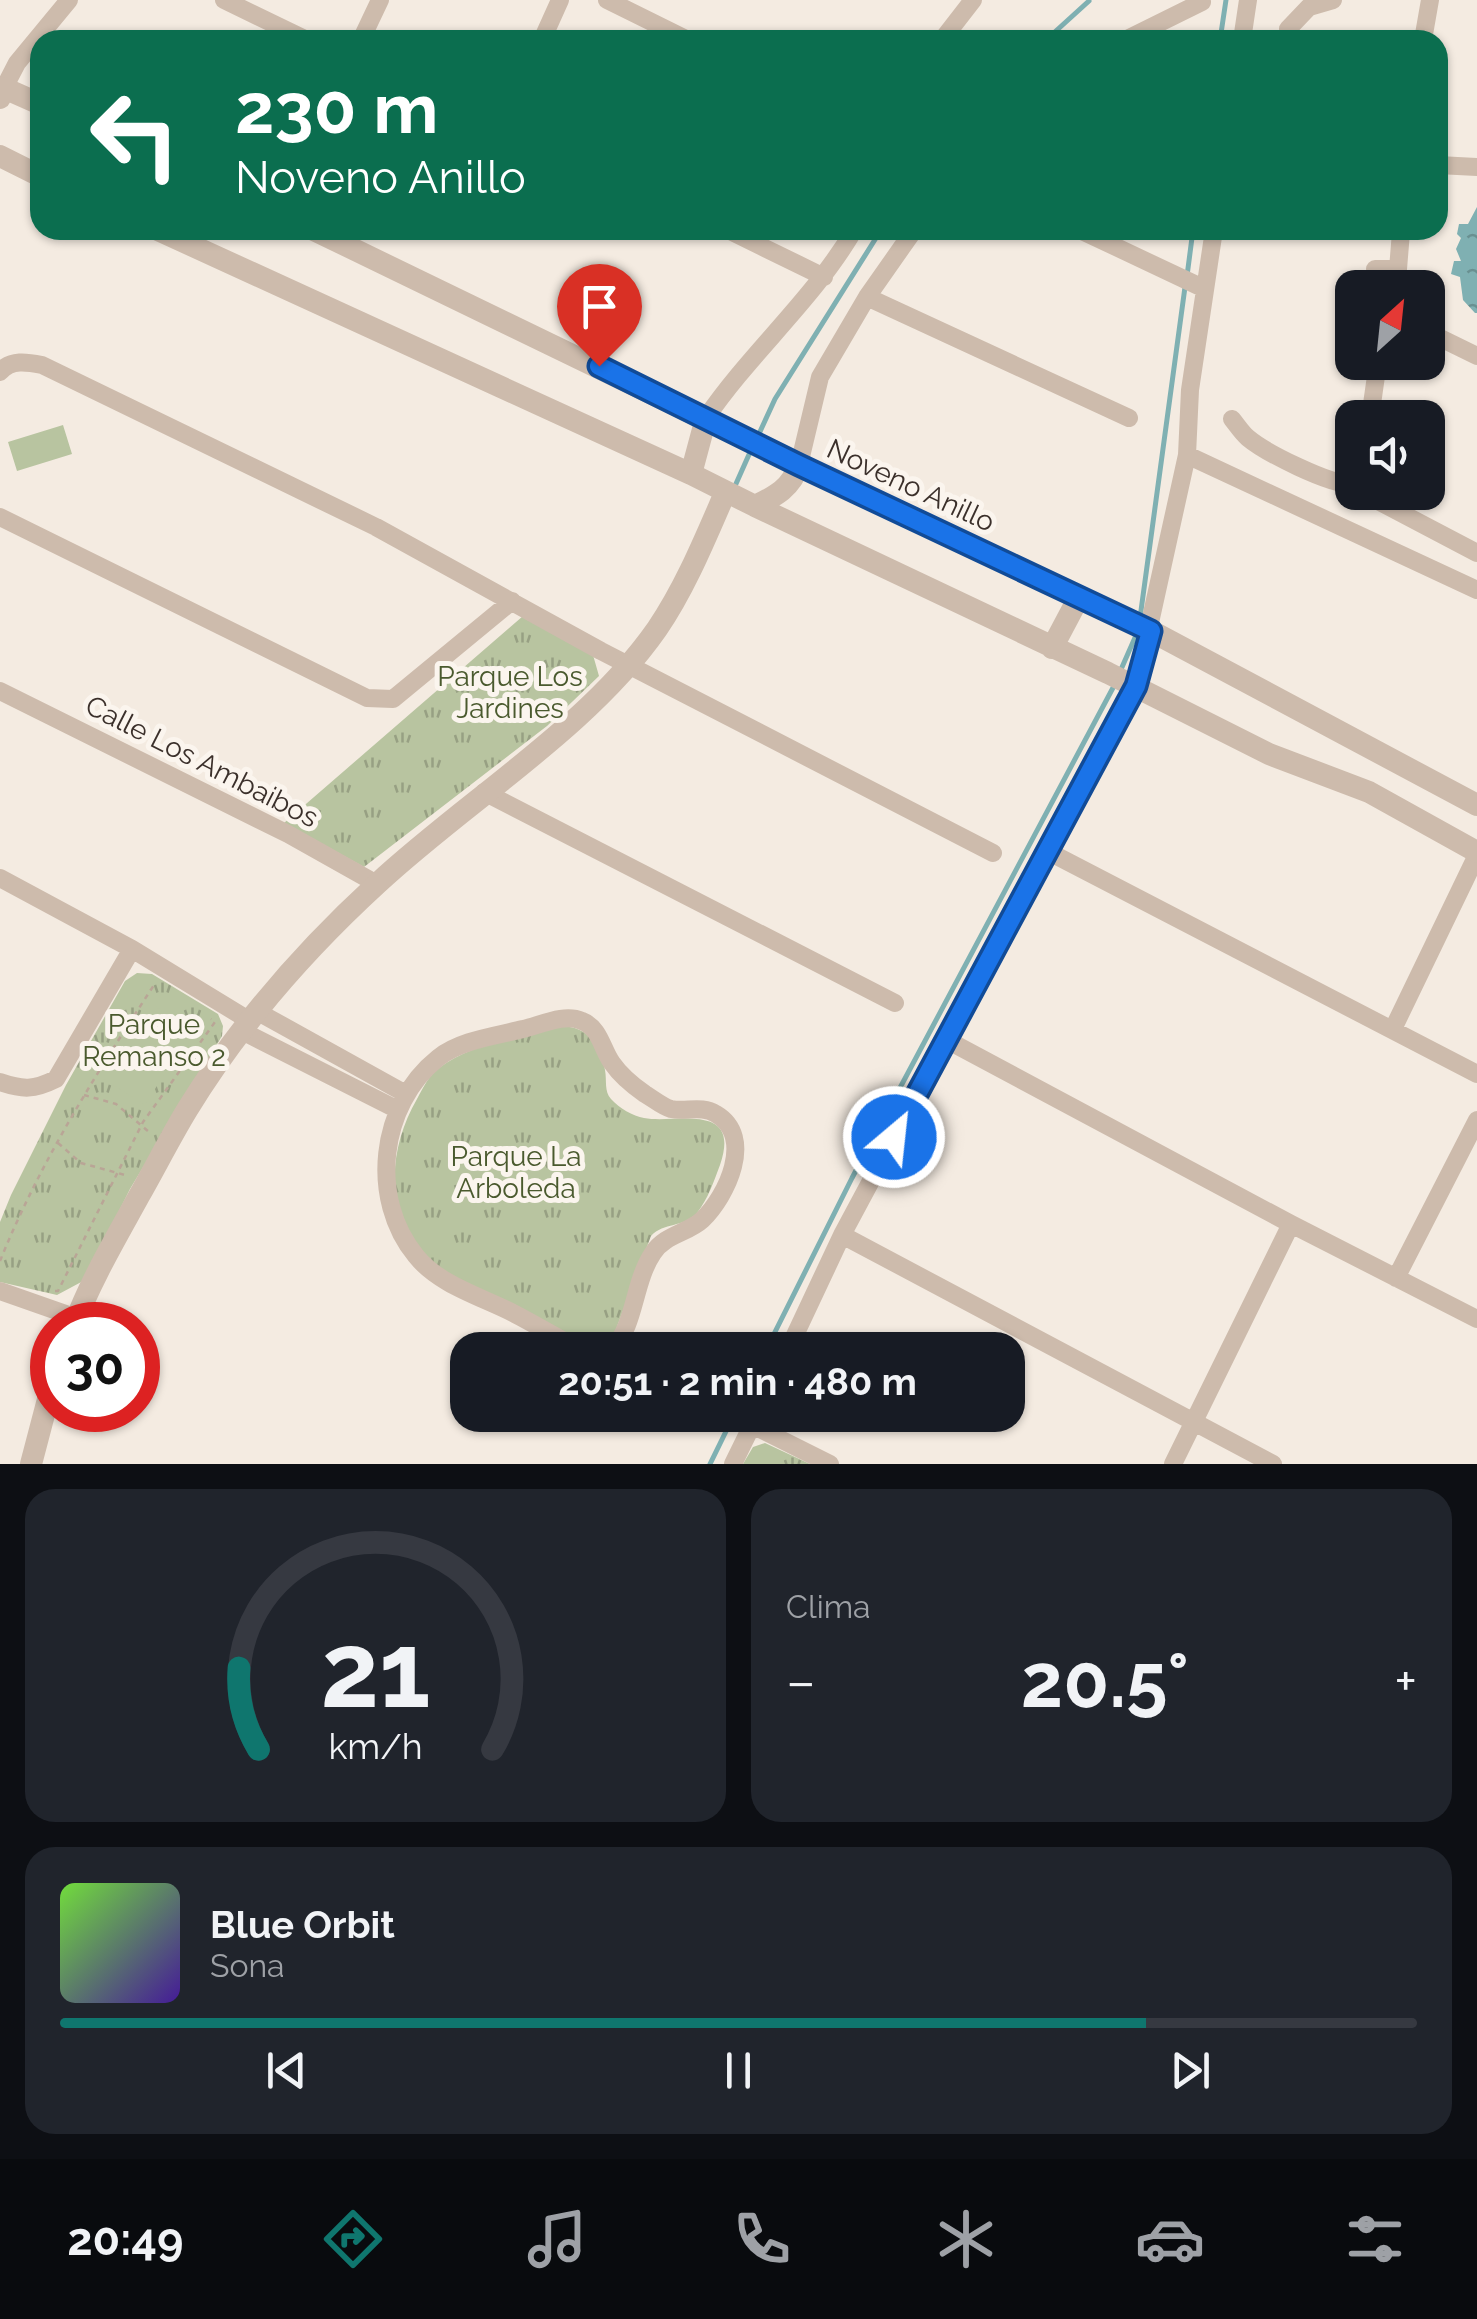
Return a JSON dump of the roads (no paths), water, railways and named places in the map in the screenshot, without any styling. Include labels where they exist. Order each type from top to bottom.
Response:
[{"type":"street","points":[[44,30],[69,0]]},
{"type":"street","points":[[224,0],[286,30]]},
{"type":"street","points":[[366,30],[380,0]]},
{"type":"street","points":[[546,30],[560,0]]},
{"type":"street","points":[[607,0],[668,30]]},
{"type":"street","points":[[1244,30],[1248,0]]},
{"type":"street","points":[[1288,30],[1309,7],[1333,0]]},
{"type":"street","points":[[1425,30],[1430,0]]},
{"type":"street","points":[[949,30],[969,1]]},
{"type":"street","points":[[1146,30],[1202,2]]},
{"type":"street","points":[[30,47],[2,90],[30,100]]},
{"type":"street","points":[[0,156],[30,171]]},
{"type":"street","points":[[1448,165],[1477,168]]},
{"type":"street","points":[[180,240],[690,474],[1123,680],[1269,754],[1370,792],[1477,854],[1393,1029]]},
{"type":"street","name":"Noveno Anillo","points":[[335,240],[1141,627],[1477,805]]},
{"type":"street","points":[[748,240],[824,277]]},
{"type":"street","points":[[690,474],[706,418],[722,394],[824,277],[848,240]]},
{"type":"street","points":[[755,506],[784,491],[794,478],[820,377],[867,297],[907,240]]},
{"type":"street","points":[[1101,240],[1205,289]]},
{"type":"street","points":[[796,1332],[842,1235],[945,1039],[1049,852],[1123,680],[1187,455],[1190,390],[1212,240]]},
{"type":"street","points":[[1398,270],[1399,240]]},
{"type":"street","points":[[867,297],[1129,418]]},
{"type":"street","points":[[1445,340],[1477,356]]},
{"type":"street","points":[[0,372],[6,365],[23,361],[42,364],[376,527],[628,664],[993,853]]},
{"type":"street","points":[[1232,419],[1248,438],[1335,481]]},
{"type":"street","points":[[1187,455],[1477,590]]},
{"type":"street","points":[[85,1302],[111,1246],[188,1108],[288,973],[377,884],[574,720],[628,664],[658,628],[701,549],[725,493]]},
{"type":"street","points":[[1395,510],[1477,553]]},
{"type":"street","points":[[0,517],[367,698],[393,699],[512,601]]},
{"type":"street","points":[[1052,648],[1079,597]]},
{"type":"street","name":"Calle Los Ambaibos","points":[[0,691],[288,834],[377,884]]},
{"type":"street","points":[[484,792],[895,1003]]},
{"type":"street","points":[[1049,852],[1477,1074]]},
{"type":"street","points":[[0,878],[132,949],[250,1022],[402,1102]]},
{"type":"street","points":[[0,1082],[22,1090],[39,1088],[56,1079],[132,949]]},
{"type":"street","points":[[546,1332],[442,1278],[418,1259],[402,1238],[386,1189],[389,1141],[402,1102],[439,1056],[476,1040],[568,1017],[584,1021],[596,1032],[611,1062],[628,1082],[671,1108],[698,1108],[715,1113],[728,1125],[735,1143],[735,1162],[726,1187],[700,1222],[669,1238],[652,1253],[625,1332]]},
{"type":"street","points":[[945,1039],[1477,1319]]},
{"type":"street","points":[[1396,1278],[1477,1120]]},
{"type":"street","points":[[1173,1464],[1291,1224]]},
{"type":"street","points":[[842,1235],[1272,1464]]},
{"type":"street","points":[[0,1291],[30,1303]]},
{"type":"street","points":[[31,1464],[39,1432]]},
{"type":"street","points":[[734,1464],[749,1432]]},
{"type":"street","points":[[775,1432],[830,1464]]},
{"type":"water","points":[[1477,207],[1475,313],[1463,300],[1460,277],[1451,274],[1454,261],[1461,261],[1456,249],[1461,238],[1457,234],[1459,224],[1468,224]]},
{"type":"waterway","points":[[1222,30],[1226,0]]},
{"type":"waterway","points":[[1057,30],[1089,1]]},
{"type":"waterway","points":[[758,436],[775,399],[875,240]]},
{"type":"waterway","points":[[1187,276],[1192,240]]},
{"type":"waterway","points":[[1140,618],[1185,287]]},
{"type":"waterway","points":[[735,486],[751,450]]},
{"type":"waterway","points":[[1119,674],[1137,633]]},
{"type":"waterway","points":[[775,1332],[852,1178],[1115,684]]},
{"type":"waterway","points":[[710,1464],[726,1432]]},
{"type":"park label","name":"Parque Los Jardines","points":[[510,692]]},
{"type":"park label","name":"Parque Remanso 2","points":[[154,1040]]},
{"type":"park label","name":"Parque La Arboleda","points":[[516,1172]]}]
